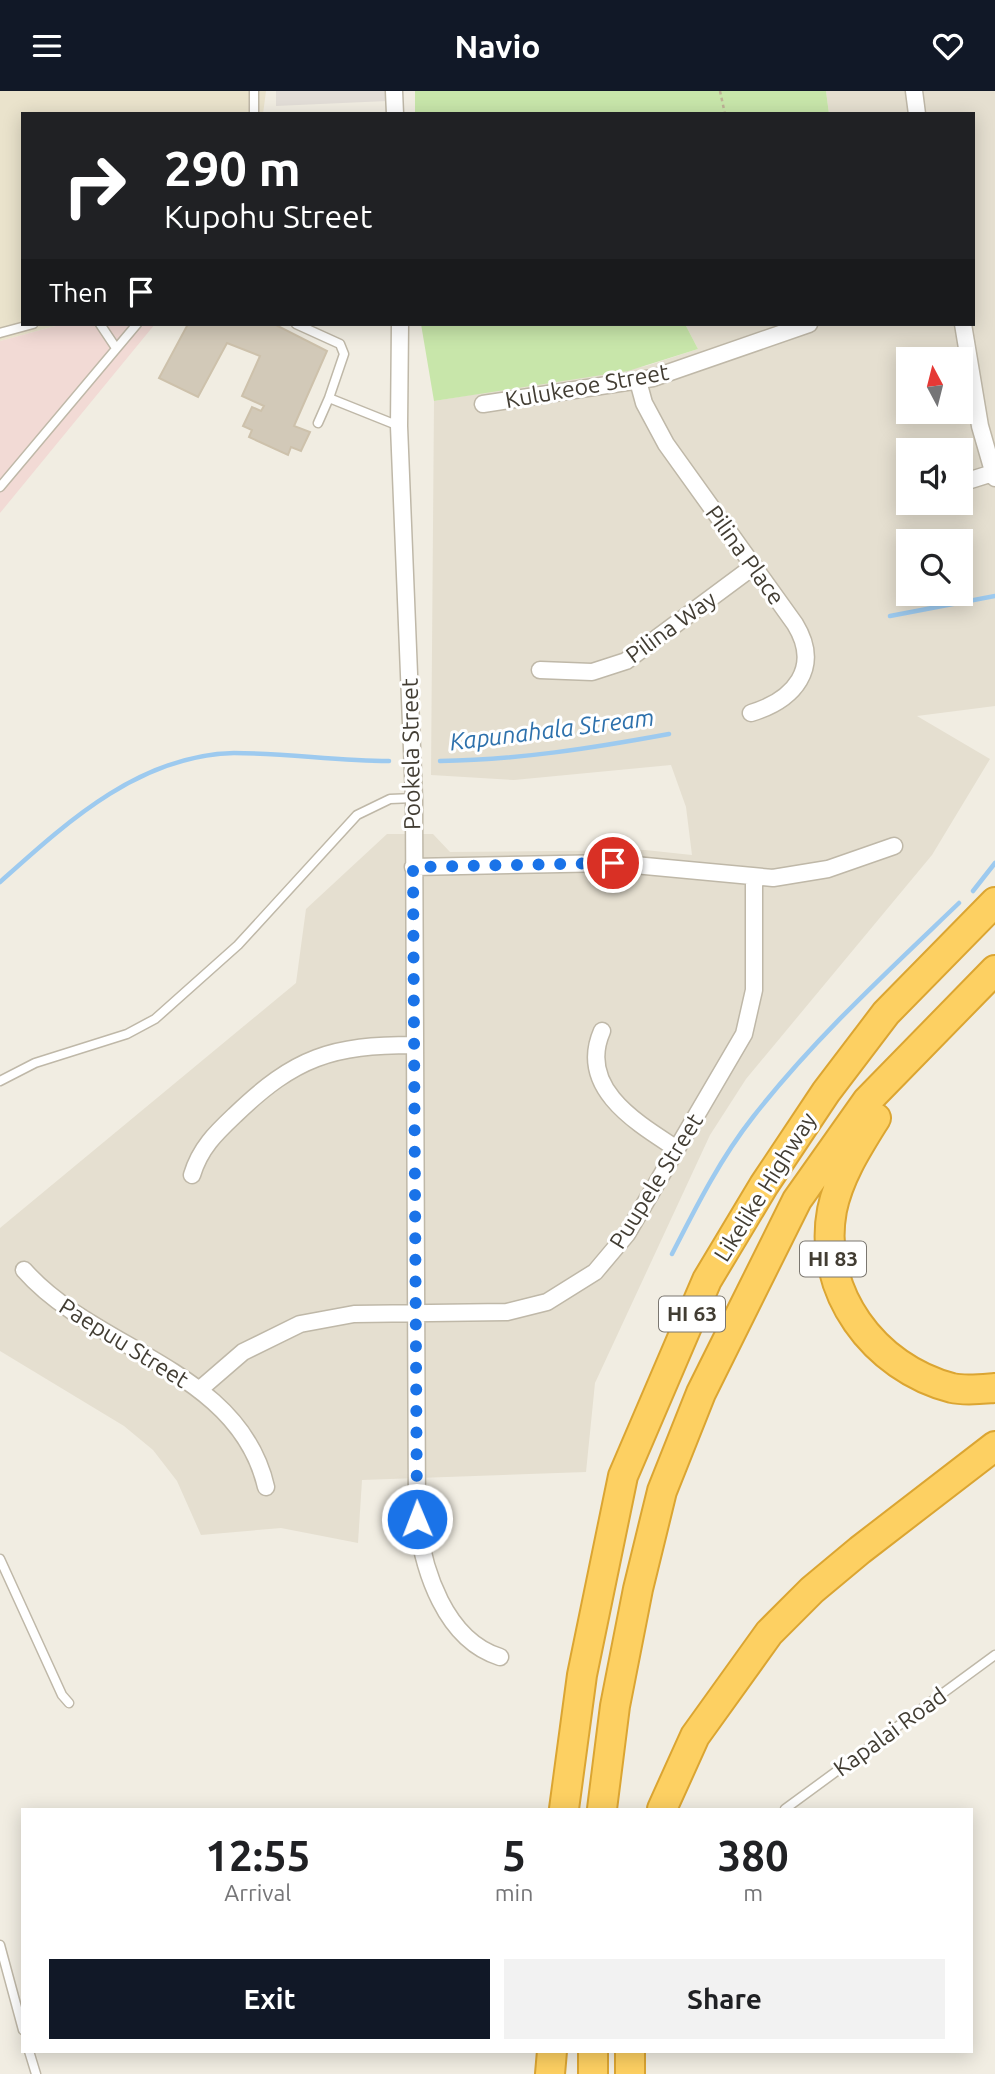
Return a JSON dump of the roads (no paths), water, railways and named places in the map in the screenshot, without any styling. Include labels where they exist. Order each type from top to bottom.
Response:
[{"type":"highway","name":"Likelike Highway","points":[[564,1808],[582,1675],[623,1476],[707,1280],[764,1185],[826,1091],[887,1013],[995,902]]},
{"type":"highway","name":"Likelike Highway","points":[[602,1808],[615,1706],[638,1589],[662,1490],[701,1393],[797,1200],[867,1101],[918,1053],[995,971]]},
{"type":"highway","name":"HI 83","points":[[918,1053],[845,1170],[832,1210],[831,1249],[840,1291],[858,1327],[886,1355],[921,1378],[955,1389],[995,1388]]},
{"type":"highway","points":[[662,1808],[695,1736],[769,1633],[812,1590],[860,1550],[995,1446]]},
{"type":"highway","points":[[552,2074],[553,2053]]},
{"type":"highway","points":[[593,2053],[593,2074]]},
{"type":"highway","points":[[630,2053],[630,2074]]},
{"type":"street","points":[[394,91],[395,112]]},
{"type":"street","points":[[914,91],[917,112]]},
{"type":"street","name":"Pookela Street","points":[[400,326],[399,426],[414,798],[417,1519],[423,1558],[437,1593],[456,1623],[475,1645],[500,1657]]},
{"type":"street","name":"Kulukeoe Street","points":[[483,404],[638,381],[676,371],[803,326]]},
{"type":"street","points":[[962,326],[981,426],[994,476],[973,480]]},
{"type":"street","name":"Pilina Place","points":[[638,381],[644,403],[666,444],[796,624],[806,653],[803,672],[794,689],[779,701],[751,713]]},
{"type":"street","name":"Pilina Way","points":[[540,670],[592,672],[626,661],[754,566]]},
{"type":"street","points":[[413,867],[613,863],[754,879],[810,874],[894,846]]},
{"type":"street","name":"Puupele Street","points":[[199,1390],[243,1352],[300,1324],[354,1314],[507,1312],[565,1293],[595,1272],[618,1248],[738,1046],[749,1021],[754,990],[754,879]]},
{"type":"street","points":[[602,1031],[596,1062],[609,1094],[630,1119],[677,1149]]},
{"type":"street","points":[[192,1175],[208,1140],[252,1097],[284,1073],[316,1057],[349,1048],[414,1045]]},
{"type":"street","name":"Paepuu Street","points":[[24,1270],[61,1305],[172,1370],[199,1390],[246,1439],[258,1461],[266,1487]]},
{"type":"lane","points":[[254,91],[254,112]]},
{"type":"lane","points":[[0,333],[26,326]]},
{"type":"lane","points":[[101,326],[116,348]]},
{"type":"lane","points":[[0,487],[135,326]]},
{"type":"lane","points":[[300,326],[340,344],[344,354],[318,423]]},
{"type":"lane","points":[[328,398],[399,426]]},
{"type":"lane","points":[[0,1081],[35,1063],[127,1034],[155,1019],[238,945],[357,815],[390,799],[414,798]]},
{"type":"lane","points":[[0,1559],[62,1695],[69,1703]]},
{"type":"lane","name":"Kapalai Road","points":[[786,1808],[995,1655]]},
{"type":"lane","points":[[0,1945],[21,2023]]},
{"type":"lane","points":[[30,2053],[36,2074]]},
{"type":"waterway","name":"Kapunahala Stream","points":[[890,616],[995,596]]},
{"type":"waterway","name":"Kapunahala Stream","points":[[440,761],[555,752],[669,734]]},
{"type":"waterway","name":"Kapunahala Stream","points":[[0,882],[51,837],[106,796],[167,766],[199,757],[234,753],[389,761]]},
{"type":"waterway","points":[[973,891],[995,863]]},
{"type":"waterway","points":[[672,1254],[730,1150],[776,1088],[852,1007],[959,903]]}]
